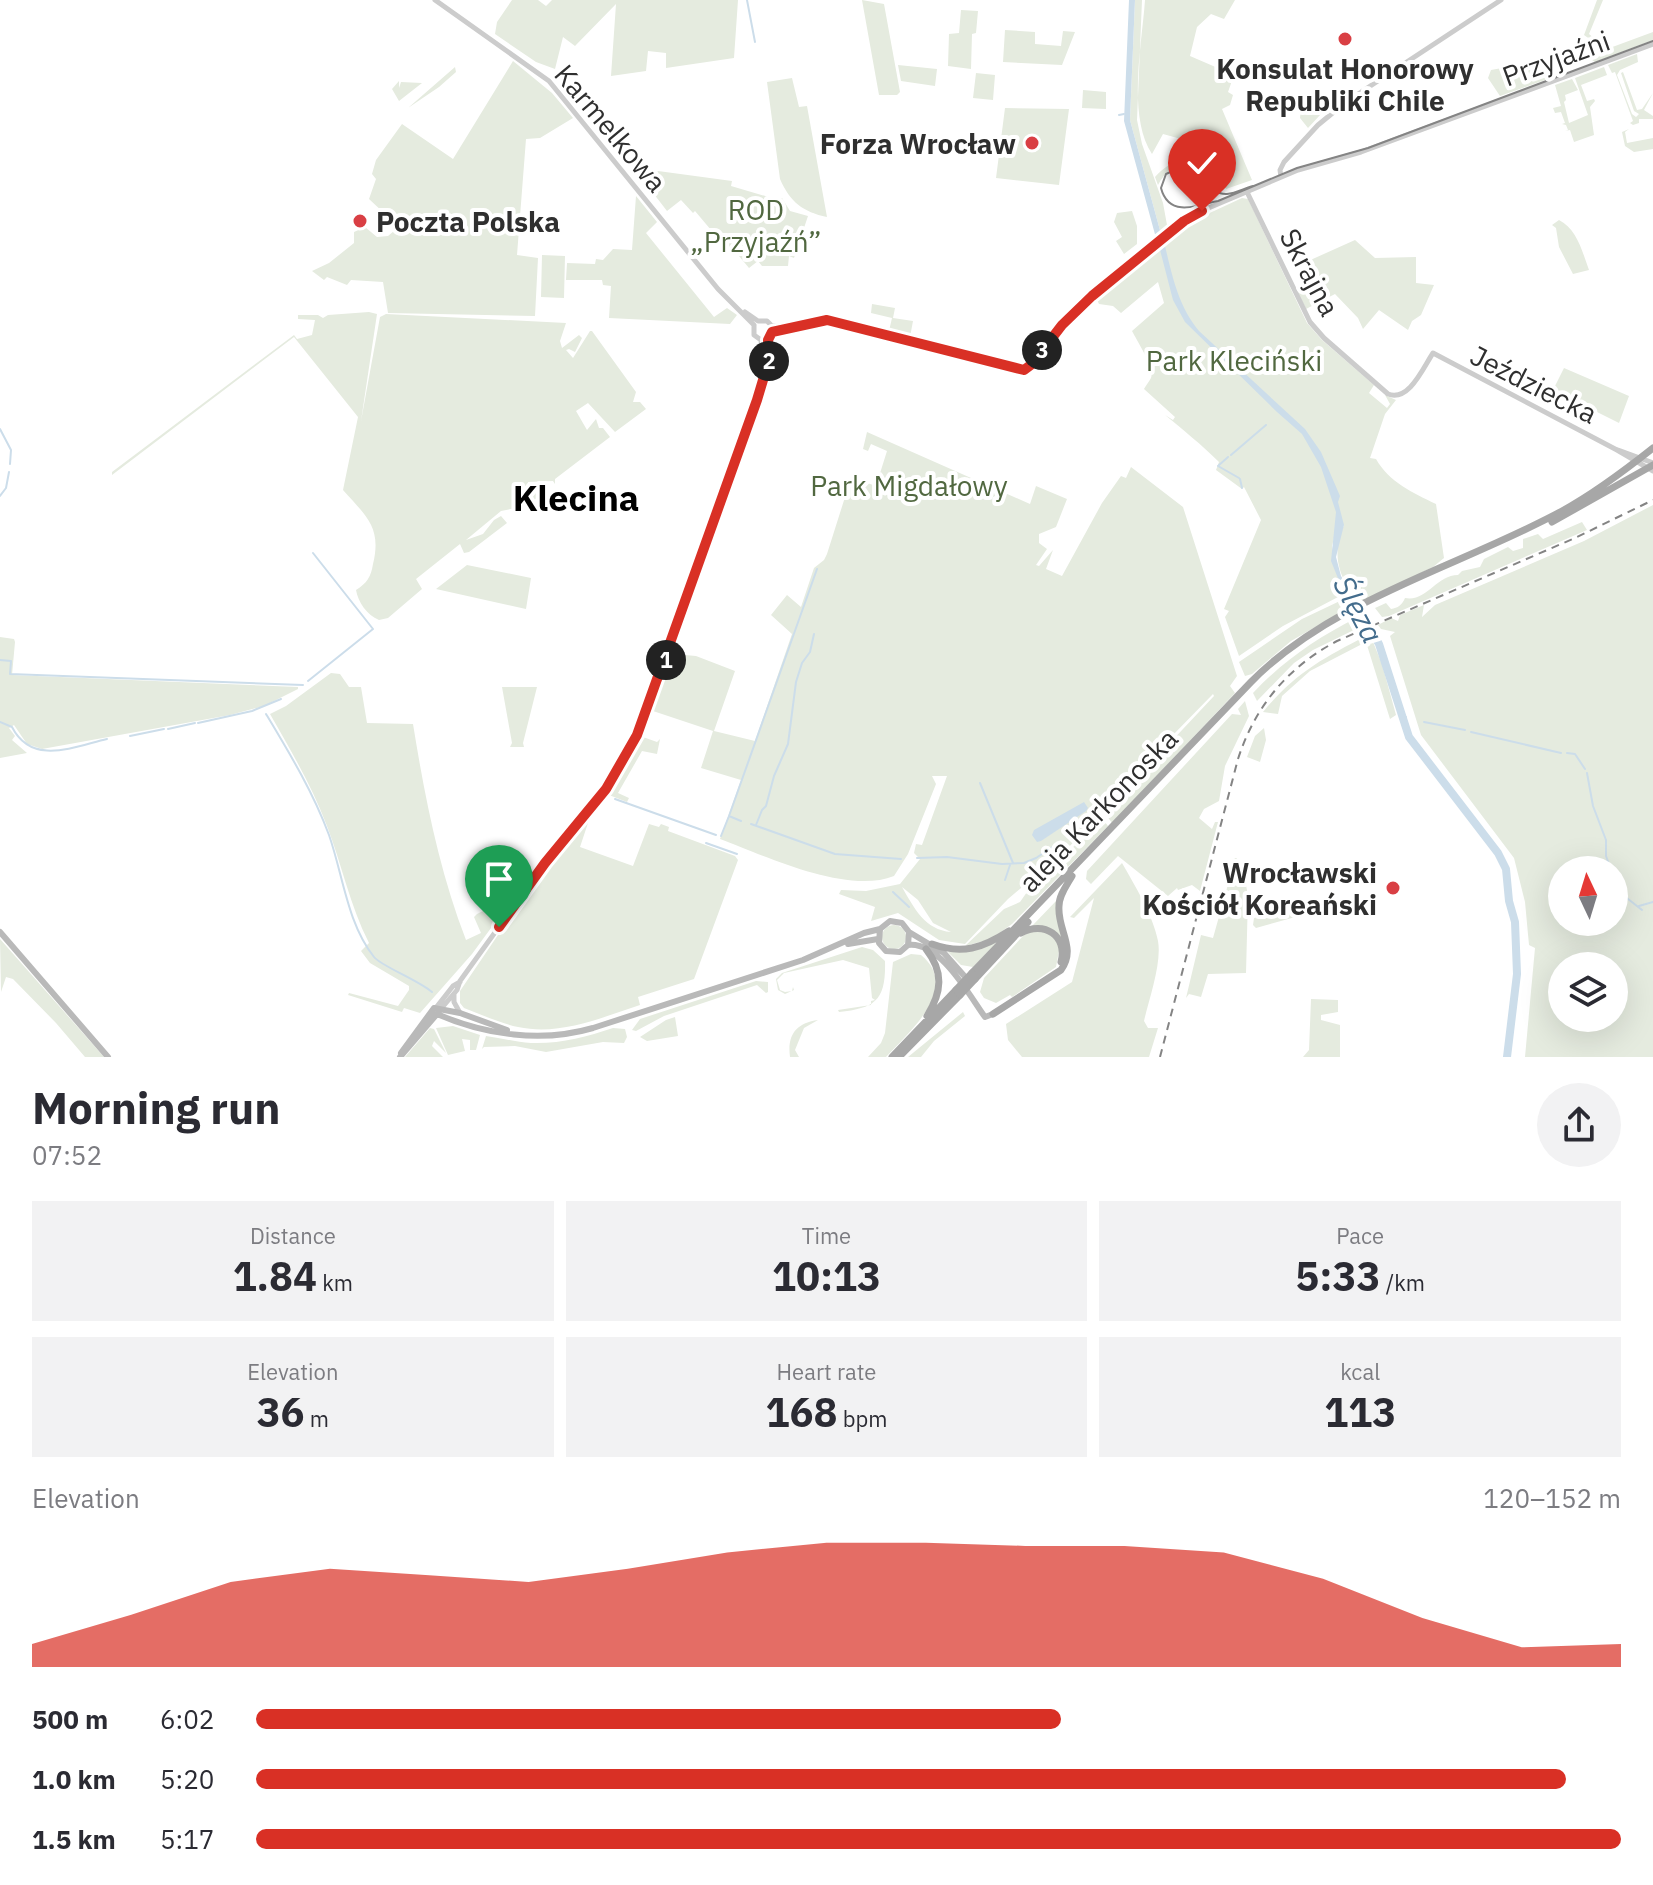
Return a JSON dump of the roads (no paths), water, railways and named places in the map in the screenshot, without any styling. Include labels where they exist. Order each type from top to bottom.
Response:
[{"type":"main road","points":[[1368,605],[1563,511],[1653,448]]},
{"type":"main road","points":[[1368,605],[1568,514],[1652,467]]},
{"type":"main road","name":"aleja Karkonoska","points":[[973,979],[1020,923],[1261,676],[1302,644],[1368,605]]},
{"type":"main road","name":"aleja Karkonoska","points":[[892,1057],[1009,943],[1230,708]]},
{"type":"main road","points":[[929,947],[955,973],[985,1017],[993,1014],[1061,970],[1068,959],[1059,906],[1072,876]]},
{"type":"main road","points":[[836,946],[896,921],[904,924],[909,932],[953,961],[973,979]]},
{"type":"main road","points":[[880,929],[878,939],[883,949],[891,953],[915,944],[956,950],[974,949],[992,942],[1020,923]]},
{"type":"main road","points":[[1009,943],[1030,929],[1041,928],[1053,933],[1061,942],[1063,952],[1061,964],[1051,977]]},
{"type":"main road","points":[[0,932],[108,1057]]},
{"type":"main road","points":[[908,945],[909,932]]},
{"type":"main road","points":[[438,1010],[478,1027],[518,1035],[572,1034],[836,946],[878,939]]},
{"type":"main road","points":[[920,1028],[935,1002],[940,985],[938,967],[929,947]]},
{"type":"main road","points":[[953,961],[955,973]]},
{"type":"main road","name":"aleja Karkonoska","points":[[899,1057],[958,992]]},
{"type":"main road","points":[[438,1010],[460,1013],[518,1035]]},
{"type":"main road","points":[[399,1057],[438,1010]]},
{"type":"street","name":"Karmelkowa","points":[[435,0],[540,73],[559,91],[734,305],[756,323],[767,321],[771,332]]},
{"type":"street","points":[[1281,177],[1284,162],[1334,111],[1501,0]]},
{"type":"street","name":"Przyjaźni","points":[[771,332],[827,320],[1024,370],[1073,313],[1195,215],[1281,177],[1369,149],[1653,44]]},
{"type":"street","name":"Skrajna","points":[[1247,192],[1310,322],[1386,392],[1396,396],[1405,394],[1433,353]]},
{"type":"street","points":[[756,323],[754,335],[761,340],[764,376]]},
{"type":"street","points":[[761,340],[771,332]]},
{"type":"street","points":[[438,1010],[545,863],[606,789],[637,735],[764,376],[769,360],[771,332]]},
{"type":"street","name":"Jeździecka","points":[[1433,353],[1652,467]]},
{"type":"street","points":[[438,1010],[454,993],[460,981]]},
{"type":"street","points":[[454,993],[454,1002],[460,1013]]},
{"type":"water","points":[[1129,0],[1135,0],[1130,120],[1161,234],[1156,238],[1124,121]]},
{"type":"water","points":[[1164,242],[1180,299],[1199,331],[1305,429],[1321,452],[1340,496],[1338,502],[1344,525],[1336,557],[1341,576],[1350,591],[1344,593],[1331,561],[1336,512],[1321,467],[1302,434],[1185,322],[1173,300],[1159,246]]},
{"type":"water","points":[[1084,802],[1088,808],[1086,811],[1037,842],[1032,835],[1034,830]]},
{"type":"waterway","points":[[747,0],[755,42]]},
{"type":"waterway","points":[[1119,115],[1124,114]]},
{"type":"waterway","points":[[1231,455],[1266,425]]},
{"type":"waterway","points":[[0,429],[11,450],[10,464]]},
{"type":"waterway","points":[[1228,457],[1218,466],[1239,478]]},
{"type":"waterway","points":[[0,496],[6,488],[9,472]]},
{"type":"waterway","points":[[1240,479],[1242,488]]},
{"type":"waterway","points":[[308,681],[373,629],[313,553]]},
{"type":"waterway","points":[[729,816],[817,569]]},
{"type":"waterway","name":"Ślęza","points":[[1354,602],[1379,644],[1409,737],[1498,853],[1506,869],[1515,922],[1517,974],[1507,1057]]},
{"type":"waterway","points":[[756,825],[788,744],[796,682],[802,663],[810,652],[814,634]]},
{"type":"waterway","points":[[0,660],[11,661],[10,674],[303,685]]},
{"type":"waterway","points":[[198,723],[252,711],[281,699]]},
{"type":"waterway","points":[[266,714],[323,819],[352,914],[365,944],[378,961],[432,992]]},
{"type":"waterway","name":"Ślęza","points":[[1401,717],[1406,717]]},
{"type":"waterway","points":[[0,722],[12,727],[20,739],[30,746],[42,750],[67,749],[107,739]]},
{"type":"waterway","points":[[1424,722],[1465,730]]},
{"type":"waterway","points":[[168,729],[195,723]]},
{"type":"waterway","points":[[130,736],[164,729]]},
{"type":"waterway","points":[[1471,732],[1561,753]]},
{"type":"waterway","points":[[1567,753],[1575,754],[1585,769]]},
{"type":"waterway","points":[[1587,773],[1593,806],[1606,840],[1606,856]]},
{"type":"waterway","points":[[980,783],[1013,863]]},
{"type":"waterway","points":[[615,799],[716,835]]},
{"type":"waterway","points":[[721,836],[729,816],[741,821]]},
{"type":"waterway","points":[[751,824],[835,854],[901,859]]},
{"type":"waterway","points":[[706,843],[737,854]]},
{"type":"waterway","points":[[917,858],[1024,863],[1057,844]]},
{"type":"waterway","points":[[1005,880],[1010,865]]},
{"type":"waterway","points":[[893,892],[909,907]]},
{"type":"waterway","points":[[1628,899],[1642,910]]},
{"type":"waterway","points":[[1639,906],[1653,902]]},
{"type":"tram line","points":[[1253,186],[1220,193],[1179,168],[1166,174],[1161,188],[1164,197],[1175,206],[1189,207],[1218,201],[1297,168],[1368,148],[1653,41]]},
{"type":"railway","points":[[1160,1057],[1238,759],[1254,722],[1276,690],[1303,663],[1337,641],[1575,538],[1653,500]]},
{"type":"place","name":"Konsulat Honorowy Republiki Chile","points":[[1345,39]]},
{"type":"place","name":"Forza Wrocław","points":[[1032,143]]},
{"type":"place","name":"Poczta Polska","points":[[360,221]]},
{"type":"place","name":"Wrocławski Kościół Koreański","points":[[1393,888]]},
{"type":"district","name":"Klecina","points":[[576,497]]},
{"type":"park label","name":"ROD „Przyjaźń”","points":[[756,225]]},
{"type":"park label","name":"Park Kleciński","points":[[1234,360]]},
{"type":"park label","name":"Park Migdałowy","points":[[909,485]]}]
